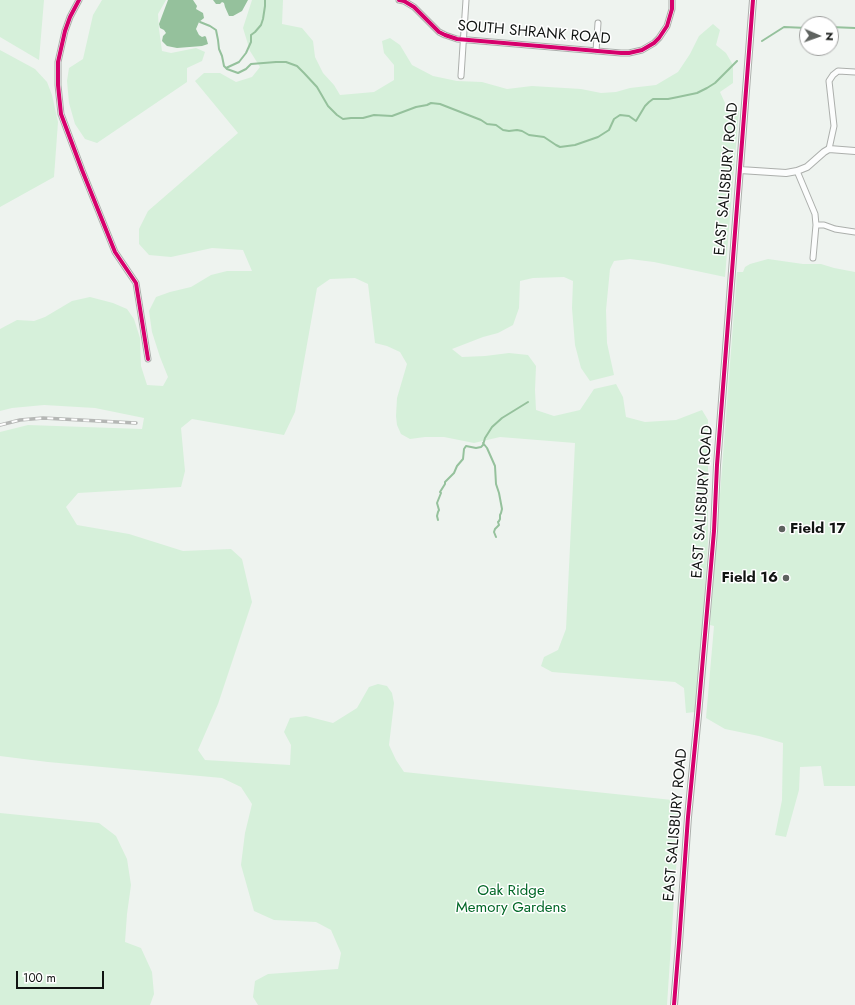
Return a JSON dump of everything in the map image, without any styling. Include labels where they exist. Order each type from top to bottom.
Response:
[{"type":"street","points":[[79,0],[70,17],[65,31],[58,62],[58,85],[61,114],[115,252],[136,283],[148,359]]},
{"type":"street","name":"SOUTH SHRANK ROAD","points":[[399,0],[414,6],[435,28],[445,36],[456,40],[629,53],[642,50],[654,43],[664,32],[671,13],[672,0]]},
{"type":"street","points":[[461,76],[466,0]]},
{"type":"street","name":"EAST SALISBURY ROAD","points":[[674,1005],[688,817],[713,539],[717,465],[753,0]]},
{"type":"street","points":[[596,51],[598,23]]},
{"type":"street","points":[[829,150],[834,126],[829,81],[838,71],[855,72]]},
{"type":"street","points":[[740,170],[786,173],[807,167],[824,152],[829,150],[855,151]]},
{"type":"street","points":[[797,171],[815,214],[816,225],[813,258]]},
{"type":"street","points":[[816,225],[824,225],[835,229],[855,232]]},
{"type":"green space","points":[[0,0],[44,0],[39,60],[0,37]]},
{"type":"green space","points":[[102,0],[166,0],[158,14],[162,51],[171,53],[196,48],[205,52],[202,61],[187,68],[187,82],[97,143],[85,139],[75,124],[69,103],[67,81],[69,68],[83,59],[93,15]]},
{"type":"green space","name":"Oak Ridge Memory Gardens","points":[[252,0],[283,0],[282,24],[302,28],[313,41],[315,57],[323,73],[334,85],[340,95],[374,92],[394,80],[394,65],[384,53],[382,41],[390,38],[400,45],[412,65],[433,76],[457,81],[482,82],[507,89],[532,86],[581,89],[601,93],[656,85],[678,72],[690,54],[699,36],[713,24],[720,30],[716,45],[726,53],[733,65],[733,83],[720,92],[725,103],[724,110],[739,111],[725,277],[654,262],[630,259],[614,261],[610,269],[606,310],[607,343],[614,375],[590,381],[581,368],[575,345],[572,308],[573,281],[564,277],[533,278],[520,281],[519,308],[513,325],[498,333],[452,349],[462,357],[509,353],[528,355],[536,366],[536,410],[554,416],[580,410],[594,389],[616,384],[623,397],[626,417],[645,422],[676,420],[702,410],[708,420],[708,542],[695,712],[686,713],[684,688],[675,682],[552,672],[541,666],[544,657],[558,650],[566,629],[575,443],[500,437],[474,443],[444,437],[410,439],[401,434],[397,425],[396,416],[397,398],[407,364],[400,352],[387,346],[375,343],[368,284],[355,278],[330,279],[317,288],[295,412],[284,435],[192,419],[181,428],[185,471],[181,487],[78,493],[66,507],[77,525],[129,534],[183,551],[231,549],[242,559],[252,602],[218,704],[198,750],[205,760],[290,765],[291,745],[284,732],[290,718],[306,716],[333,723],[357,708],[369,687],[378,684],[387,686],[392,693],[394,703],[389,745],[404,772],[682,801],[680,808],[667,1005],[258,1005],[253,997],[255,981],[268,974],[338,969],[341,953],[331,930],[316,922],[274,920],[254,911],[241,865],[245,833],[252,804],[241,787],[222,778],[48,762],[0,756],[0,432],[28,425],[142,429],[144,418],[95,408],[44,405],[12,408],[0,411],[0,329],[17,320],[34,321],[45,317],[72,301],[90,297],[113,303],[127,309],[134,319],[140,338],[141,366],[147,385],[163,386],[168,377],[152,332],[149,311],[156,297],[191,287],[211,275],[227,271],[252,271],[243,250],[212,248],[171,257],[149,255],[139,244],[139,229],[148,211],[238,133],[195,81],[204,73],[220,73],[236,82],[252,77],[260,67],[250,51],[243,28]]},
{"type":"green space","points":[[0,50],[35,69],[47,82],[52,95],[58,122],[54,177],[0,207]]},
{"type":"green space","points":[[768,259],[803,264],[821,264],[855,272],[855,786],[824,786],[821,766],[800,767],[799,790],[786,837],[775,835],[782,800],[783,743],[725,729],[706,718],[714,626],[710,625],[737,272],[743,272],[745,267],[750,264]]},
{"type":"green space","points":[[0,813],[99,823],[116,836],[127,859],[131,885],[125,942],[141,948],[152,972],[154,994],[150,1005],[0,1005]]},
{"type":"shaded area","points":[[168,0],[193,0],[197,6],[196,9],[203,13],[204,18],[199,22],[196,29],[199,35],[206,37],[208,44],[202,46],[177,48],[167,46],[162,41],[163,36],[166,33],[160,28],[159,24]]},
{"type":"shaded area","points":[[213,0],[248,0],[242,11],[233,16],[229,16],[224,3],[222,2],[220,4],[216,4]]},
{"type":"waterway","points":[[226,68],[239,62],[246,53],[251,42],[251,35],[261,25],[265,0]]},
{"type":"waterway","points":[[200,22],[216,30],[219,49],[224,66],[227,69],[238,73],[246,69],[251,64],[276,62],[286,62],[297,66],[317,87],[328,106],[343,119],[363,118],[374,115],[392,116],[431,103],[440,104],[481,120],[487,124],[496,125],[503,130],[517,130],[529,135],[544,137],[560,147],[575,145],[598,137],[609,130],[614,119],[620,115],[629,116],[636,121],[645,106],[653,99],[668,99],[697,93],[715,83],[737,61]]},
{"type":"waterway","points":[[762,41],[784,27],[799,28]]},
{"type":"waterway","points":[[839,27],[855,28]]},
{"type":"waterway","points":[[438,520],[437,516],[439,510],[437,503],[441,493],[440,492],[445,482],[454,473],[457,466],[463,459],[464,449],[466,446],[476,448],[481,447],[492,427],[502,418],[528,402]]},
{"type":"waterway","points":[[483,443],[487,448],[495,466],[496,484],[502,509],[498,522],[499,525],[494,532],[496,537]]},
{"type":"railway","points":[[0,425],[20,420],[43,418],[136,423]]},
{"type":"cycle path","points":[[79,0],[70,17],[65,31],[58,62],[58,85],[61,114],[115,252],[136,283],[148,359]]},
{"type":"cycle path","points":[[399,0],[404,1],[414,7],[439,32],[457,39],[621,53],[642,50],[654,43],[659,38],[667,26],[672,9],[672,0]]},
{"type":"cycle path","points":[[674,1005],[688,817],[714,531],[717,465],[753,0]]},
{"type":"place","name":"Field 17","points":[[782,529]]},
{"type":"place","name":"Field 16","points":[[786,578]]}]
